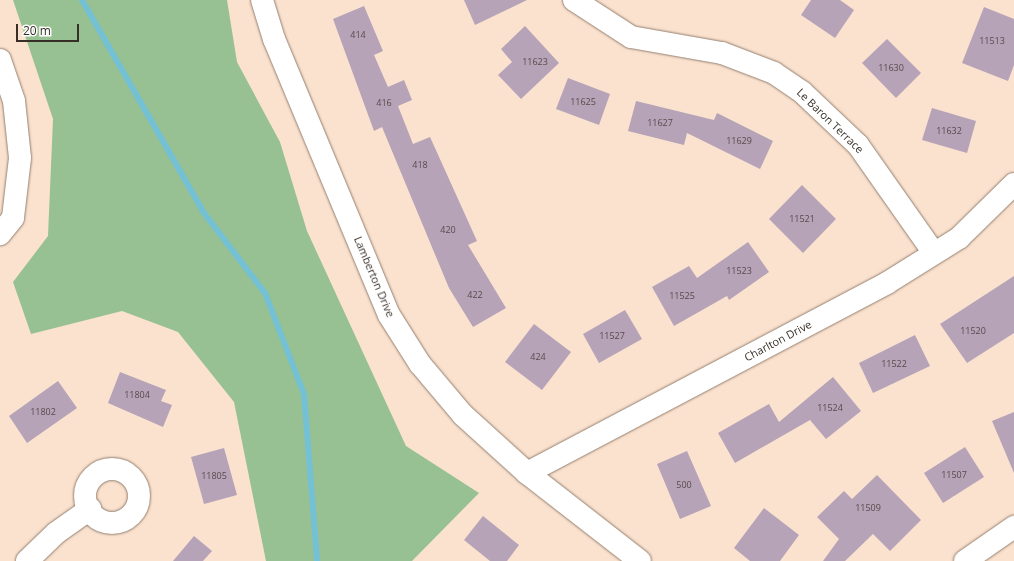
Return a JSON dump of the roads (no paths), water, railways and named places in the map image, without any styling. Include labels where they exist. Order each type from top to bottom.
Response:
[{"type":"street","name":"Lamberton Drive","points":[[262,0],[274,39],[389,314],[420,364],[463,415],[527,473],[640,561]]},
{"type":"street","name":"Le Baron Terrace","points":[[574,0],[631,37],[722,53],[774,73],[802,92],[858,144],[934,253]]},
{"type":"street","points":[[0,60],[14,101],[20,158],[13,218],[0,234]]},
{"type":"street","name":"Charlton Drive","points":[[527,473],[887,283],[959,238],[1014,184]]},
{"type":"street","points":[[27,561],[56,533],[90,509]]},
{"type":"street","points":[[965,561],[1014,527]]},
{"type":"waterway","points":[[82,0],[204,213],[265,293],[304,394],[317,561]]}]
